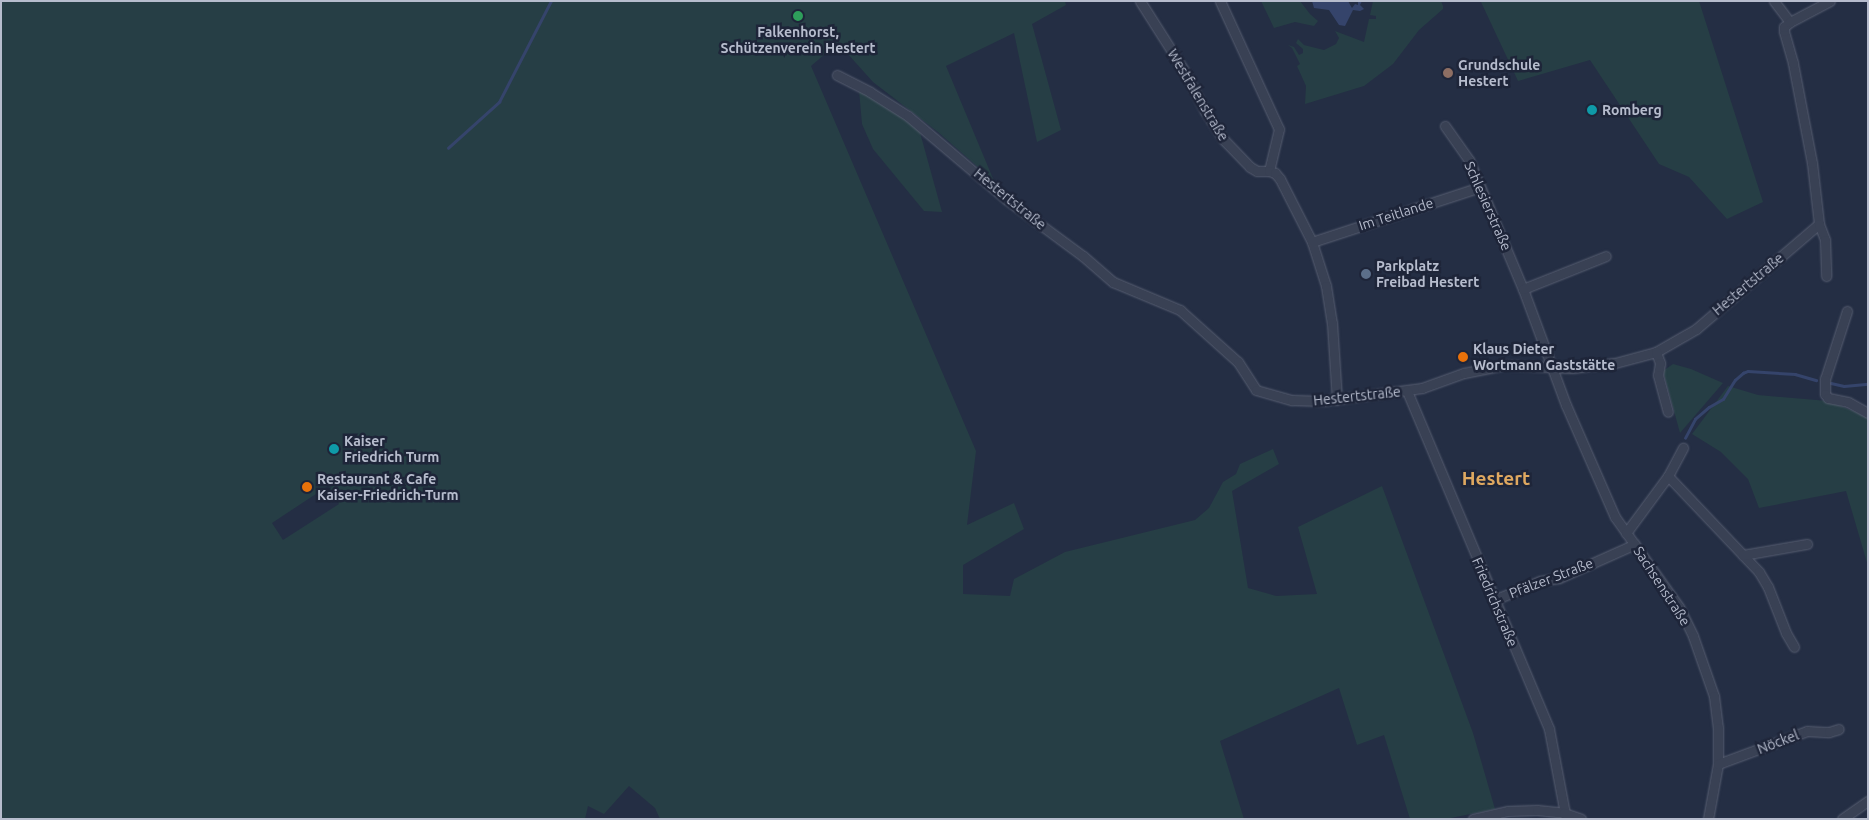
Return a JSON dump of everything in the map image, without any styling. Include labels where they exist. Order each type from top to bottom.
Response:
[{"type":"street","name":"Westfalenstraße","points":[[1140,1],[1185,72],[1205,110],[1224,140],[1250,167],[1275,173],[1280,179],[1312,242],[1326,286],[1332,323],[1337,400]]},
{"type":"street","points":[[1220,1],[1279,129],[1269,171]]},
{"type":"street","points":[[1774,1],[1790,22]]},
{"type":"street","points":[[1826,276],[1825,240],[1819,224],[1812,163],[1793,63],[1784,27],[1830,1]]},
{"type":"street","name":"Hestertstraße","points":[[837,75],[870,92],[908,116],[1007,200],[1083,256],[1113,282],[1180,310],[1238,362],[1256,390],[1292,400],[1337,400],[1407,391],[1487,367],[1504,365],[1552,367],[1615,363],[1656,352],[1696,329],[1819,224]]},
{"type":"street","name":"Schlesierstraße","points":[[1446,126],[1469,160],[1523,289],[1552,367]]},
{"type":"street","name":"Im Teitlande","points":[[1312,242],[1480,187]]},
{"type":"street","points":[[1523,289],[1606,256]]},
{"type":"street","points":[[1847,311],[1825,379],[1825,394],[1828,398],[1848,402],[1868,413]]},
{"type":"street","points":[[1656,352],[1660,363],[1658,375],[1668,412]]},
{"type":"street","name":"Sachsenstraße","points":[[1552,367],[1566,405],[1615,517],[1679,607],[1693,636],[1714,696],[1719,739],[1718,764],[1708,819]]},
{"type":"street","name":"Friedrichstraße","points":[[1407,391],[1549,729],[1565,816]]},
{"type":"street","points":[[1626,533],[1668,476],[1683,448]]},
{"type":"street","points":[[1668,476],[1686,492],[1735,549],[1743,555],[1768,587],[1786,633],[1794,647]]},
{"type":"street","name":"Pfälzer Straße","points":[[1494,600],[1540,582],[1559,578],[1635,544]]},
{"type":"street","points":[[1743,555],[1808,544]]},
{"type":"street","name":"Nöckel","points":[[1718,764],[1808,731],[1829,732],[1839,729]]},
{"type":"street","points":[[1842,819],[1868,801]]},
{"type":"street","points":[[1473,819],[1508,811],[1537,810],[1581,819]]},
{"type":"shaded area","points":[[1,1],[1065,1],[1066,5],[1032,24],[1061,130],[1037,142],[1014,33],[946,66],[994,181],[938,132],[873,82],[838,43],[811,66],[976,451],[967,525],[1014,503],[1024,529],[963,565],[963,594],[1010,596],[1014,579],[1065,552],[1195,520],[1209,508],[1223,482],[1236,474],[1240,464],[1273,449],[1279,464],[1232,491],[1248,588],[1276,596],[1317,594],[1298,527],[1382,486],[1473,733],[1495,809],[1446,819],[1410,819],[1384,735],[1357,745],[1339,688],[1220,741],[1244,819],[660,819],[655,808],[629,786],[604,814],[588,806],[585,819],[1,819]],"holes":[[[328,486],[339,504],[283,540],[272,523]]]},
{"type":"shaded area","points":[[1261,1],[1300,1],[1318,21],[1314,26],[1295,22],[1274,28]]},
{"type":"shaded area","points":[[1373,1],[1441,1],[1443,9],[1419,30],[1393,64],[1364,86],[1305,104],[1306,86],[1297,66],[1300,64],[1292,48],[1288,45],[1294,47],[1299,55],[1303,53],[1303,49],[1296,43],[1298,39],[1304,45],[1324,50],[1336,44],[1339,38],[1335,31],[1364,42],[1369,19],[1376,19],[1376,16],[1370,15]]},
{"type":"shaded area","points":[[1699,1],[1763,202],[1727,219],[1689,177],[1659,164],[1590,60],[1518,81],[1481,2]]},
{"type":"shaded area","points":[[859,90],[919,129],[942,212],[924,211],[873,149],[862,124]]},
{"type":"shaded area","points":[[1673,364],[1691,369],[1723,383],[1680,433],[1663,371]]},
{"type":"shaded area","points":[[1728,386],[1758,395],[1828,401],[1868,417],[1868,566],[1846,491],[1759,508],[1748,479],[1721,452],[1692,434]]},
{"type":"water","points":[[1312,1],[1348,1],[1352,8],[1355,4],[1358,5],[1358,1],[1362,1],[1360,5],[1364,9],[1360,11],[1353,10],[1345,26],[1339,25],[1329,10],[1314,8]]},
{"type":"waterway","points":[[448,148],[499,102],[551,1]]},
{"type":"waterway","points":[[1685,438],[1695,419],[1709,407],[1723,399],[1735,380],[1743,373],[1748,371],[1795,374],[1816,380]]},
{"type":"waterway","points":[[1831,383],[1844,386],[1868,384]]},
{"type":"place","name":"Falkenhorst, Schützenverein Hestert","points":[[798,16]]},
{"type":"place","name":"Grundschule Hestert","points":[[1448,73]]},
{"type":"place","name":"Romberg","points":[[1592,110]]},
{"type":"place","name":"Parkplatz Freibad Hestert","points":[[1366,274]]},
{"type":"place","name":"Klaus Dieter Wortmann Gaststätte","points":[[1463,357]]},
{"type":"place","name":"Kaiser Friedrich Turm","points":[[334,449]]},
{"type":"place","name":"Restaurant & Cafe Kaiser-Friedrich-Turm","points":[[307,487]]},
{"type":"district","name":"Hestert","points":[[1496,479]]}]
